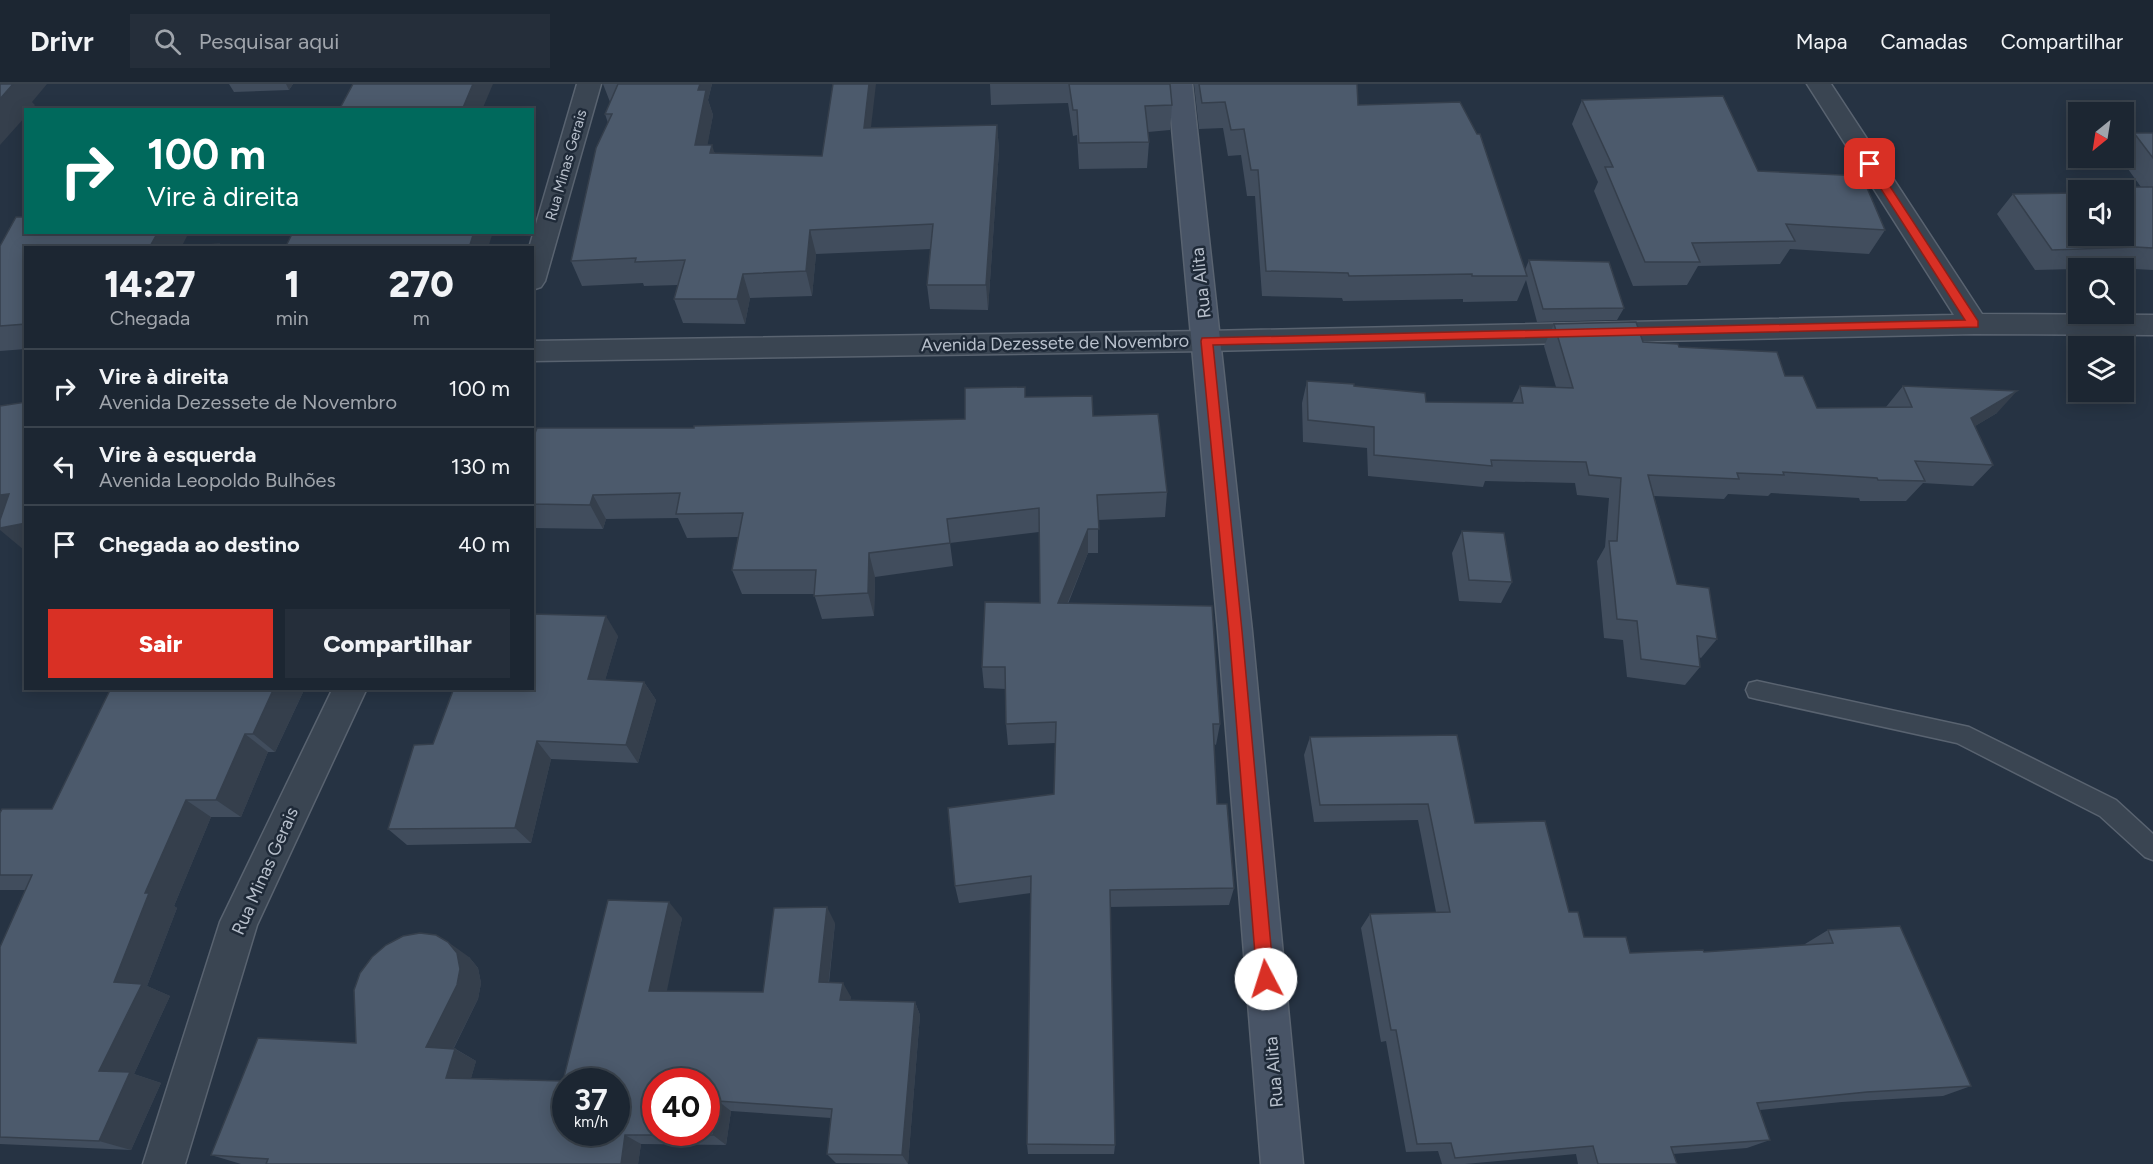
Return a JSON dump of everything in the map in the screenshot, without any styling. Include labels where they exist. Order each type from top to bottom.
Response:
[{"type":"street","name":"Rua Minas Gerais","points":[[534,273],[589,84]]},
{"type":"street","name":"Rua Alita","points":[[1180,84],[1234,620],[1282,1164]]},
{"type":"street","points":[[1819,84],[1974,324]]},
{"type":"street","name":"Avenida Dezessete de Novembro","points":[[534,351],[1206,341],[1974,324],[2153,326]]},
{"type":"street","name":"Rua Minas Gerais","points":[[164,1164],[239,922],[349,690]]},
{"type":"lane","points":[[1757,690],[1961,734],[2108,808],[2153,849]]},
{"type":"building","points":[[0,84],[13,84],[0,99]]},
{"type":"building","points":[[353,84],[473,84],[463,108],[340,108]]},
{"type":"building","points":[[618,84],[700,84],[698,90],[706,90],[695,145],[712,145],[710,153],[822,156],[833,84],[869,84],[864,128],[997,125],[986,285],[927,285],[933,224],[810,230],[806,271],[743,274],[737,299],[674,299],[685,260],[635,262],[636,258],[571,261],[596,148],[612,114],[605,114]]},
{"type":"building","points":[[1069,84],[1170,84],[1172,105],[1145,106],[1149,142],[1079,143],[1077,110],[1073,110]]},
{"type":"building","points":[[1199,84],[1357,84],[1358,105],[1460,102],[1477,134],[1480,134],[1527,276],[1472,276],[1472,274],[1349,276],[1348,273],[1266,271],[1258,170],[1251,170],[1244,129],[1231,130],[1225,102],[1202,103]]},
{"type":"building","points":[[1723,96],[1758,171],[1862,176],[1885,230],[1786,224],[1795,241],[1692,243],[1700,262],[1645,262],[1605,167],[1613,167],[1582,100]]},
{"type":"building","points":[[2134,133],[2153,133],[2153,158]]},
{"type":"building","points":[[2134,187],[2153,187],[2153,248],[2052,250],[2013,194],[2068,193],[2068,246],[2134,246]]},
{"type":"building","points":[[16,217],[24,217],[24,234],[157,234],[150,246],[24,246],[24,324],[0,326],[0,246]]},
{"type":"building","points":[[292,234],[473,234],[470,246],[286,246]]},
{"type":"building","points":[[219,244],[218,246],[190,246]]},
{"type":"building","points":[[1529,260],[1609,262],[1624,308],[1543,309]]},
{"type":"building","points":[[1636,322],[1643,342],[1678,344],[1679,347],[1777,352],[1785,376],[1803,376],[1817,408],[1912,407],[1903,386],[2017,391],[1971,418],[1993,465],[1915,461],[1925,481],[1878,480],[1877,478],[1783,472],[1784,475],[1737,473],[1739,479],[1648,475],[1677,584],[1709,588],[1717,639],[1697,636],[1700,667],[1641,659],[1637,621],[1617,619],[1609,541],[1617,541],[1621,478],[1589,475],[1586,462],[1491,460],[1492,466],[1374,455],[1374,427],[1308,420],[1307,381],[1425,393],[1426,402],[1523,403],[1520,386],[1573,388],[1554,324]]},
{"type":"building","points":[[1025,387],[1025,397],[1092,396],[1093,416],[1158,414],[1167,492],[1097,495],[1099,529],[1088,529],[1058,603],[1212,606],[1220,724],[1213,724],[1217,804],[1227,804],[1234,888],[1110,890],[1115,1145],[1027,1144],[1031,876],[955,886],[948,808],[1054,794],[1056,722],[1006,724],[1005,667],[982,667],[985,602],[1040,603],[1039,508],[947,519],[950,543],[869,553],[868,593],[814,596],[816,570],[732,570],[743,513],[676,514],[680,493],[593,495],[590,505],[534,504],[534,436],[537,428],[694,428],[694,426],[965,419],[965,388]]},
{"type":"building","points":[[24,402],[24,523],[0,528],[0,520],[9,494],[0,495],[0,406]]},
{"type":"building","points":[[1462,531],[1504,533],[1512,582],[1469,580]]},
{"type":"building","points":[[534,614],[606,616],[588,679],[644,682],[626,745],[537,741],[515,828],[388,829],[414,745],[433,744],[453,690],[534,690]]},
{"type":"building","points":[[110,690],[273,690],[253,734],[245,734],[216,800],[186,800],[145,893],[149,893],[114,982],[142,984],[99,1071],[130,1072],[99,1141],[0,1137],[0,947],[32,875],[0,875],[0,813],[2,809],[52,809]]},
{"type":"building","points":[[1457,735],[1475,823],[1545,821],[1569,912],[1578,912],[1584,937],[1626,937],[1630,953],[1703,950],[1704,952],[1833,943],[1828,930],[1900,926],[1971,1086],[1867,1092],[1757,1103],[1770,1140],[1671,1147],[1677,1164],[1598,1164],[1593,1146],[1455,1158],[1451,1143],[1417,1144],[1396,1030],[1391,1030],[1370,914],[1450,912],[1428,804],[1320,805],[1310,737]]},
{"type":"building","points":[[608,900],[669,902],[649,991],[763,992],[774,908],[827,907],[819,982],[843,983],[840,1000],[915,1002],[902,1155],[827,1154],[832,1109],[720,1101],[720,1068],[642,1068],[642,1135],[630,1135],[630,1068],[566,1068]]},
{"type":"building","points":[[420,933],[436,935],[448,942],[457,953],[460,969],[457,985],[426,1047],[455,1049],[446,1078],[552,1081],[552,1146],[623,1146],[621,1164],[266,1164],[268,1159],[211,1155],[258,1038],[356,1043],[354,990],[360,973],[372,957],[386,945],[403,936]]},
{"type":"route","points":[[1266,979],[1206,341],[1974,324],[1870,164]]}]
